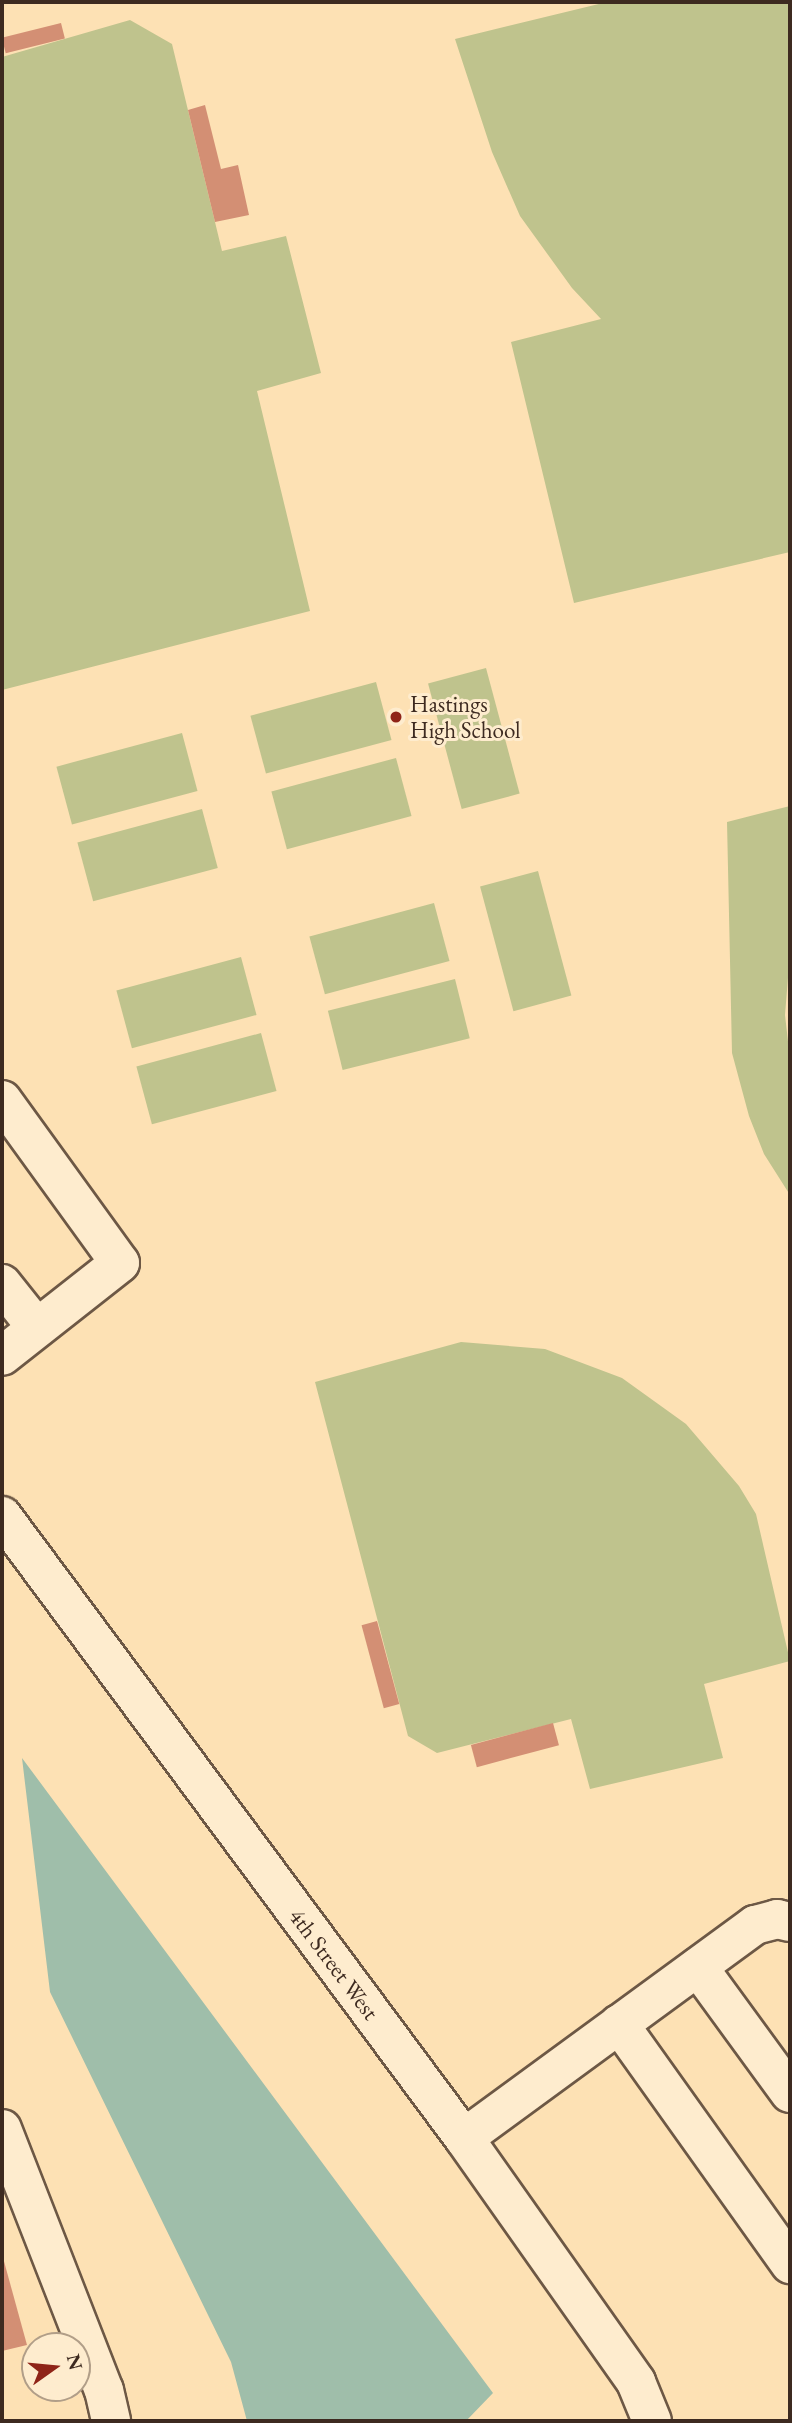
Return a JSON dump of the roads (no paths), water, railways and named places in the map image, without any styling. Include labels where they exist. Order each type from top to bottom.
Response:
[{"type":"street","points":[[2,1100],[120,1264],[2,1356]]},
{"type":"street","points":[[2,1284],[37,1328]]},
{"type":"street","name":"4th Street West","points":[[2,1516],[464,2138],[636,2382],[652,2421]]},
{"type":"street","points":[[464,2138],[755,1926],[777,1919],[790,1922]]},
{"type":"street","points":[[698,1967],[790,2093]]},
{"type":"street","points":[[620,2024],[790,2264]]},
{"type":"street","points":[[2,2129],[104,2390],[111,2421]]},
{"type":"place","name":"Hastings High School","points":[[396,717]]}]
